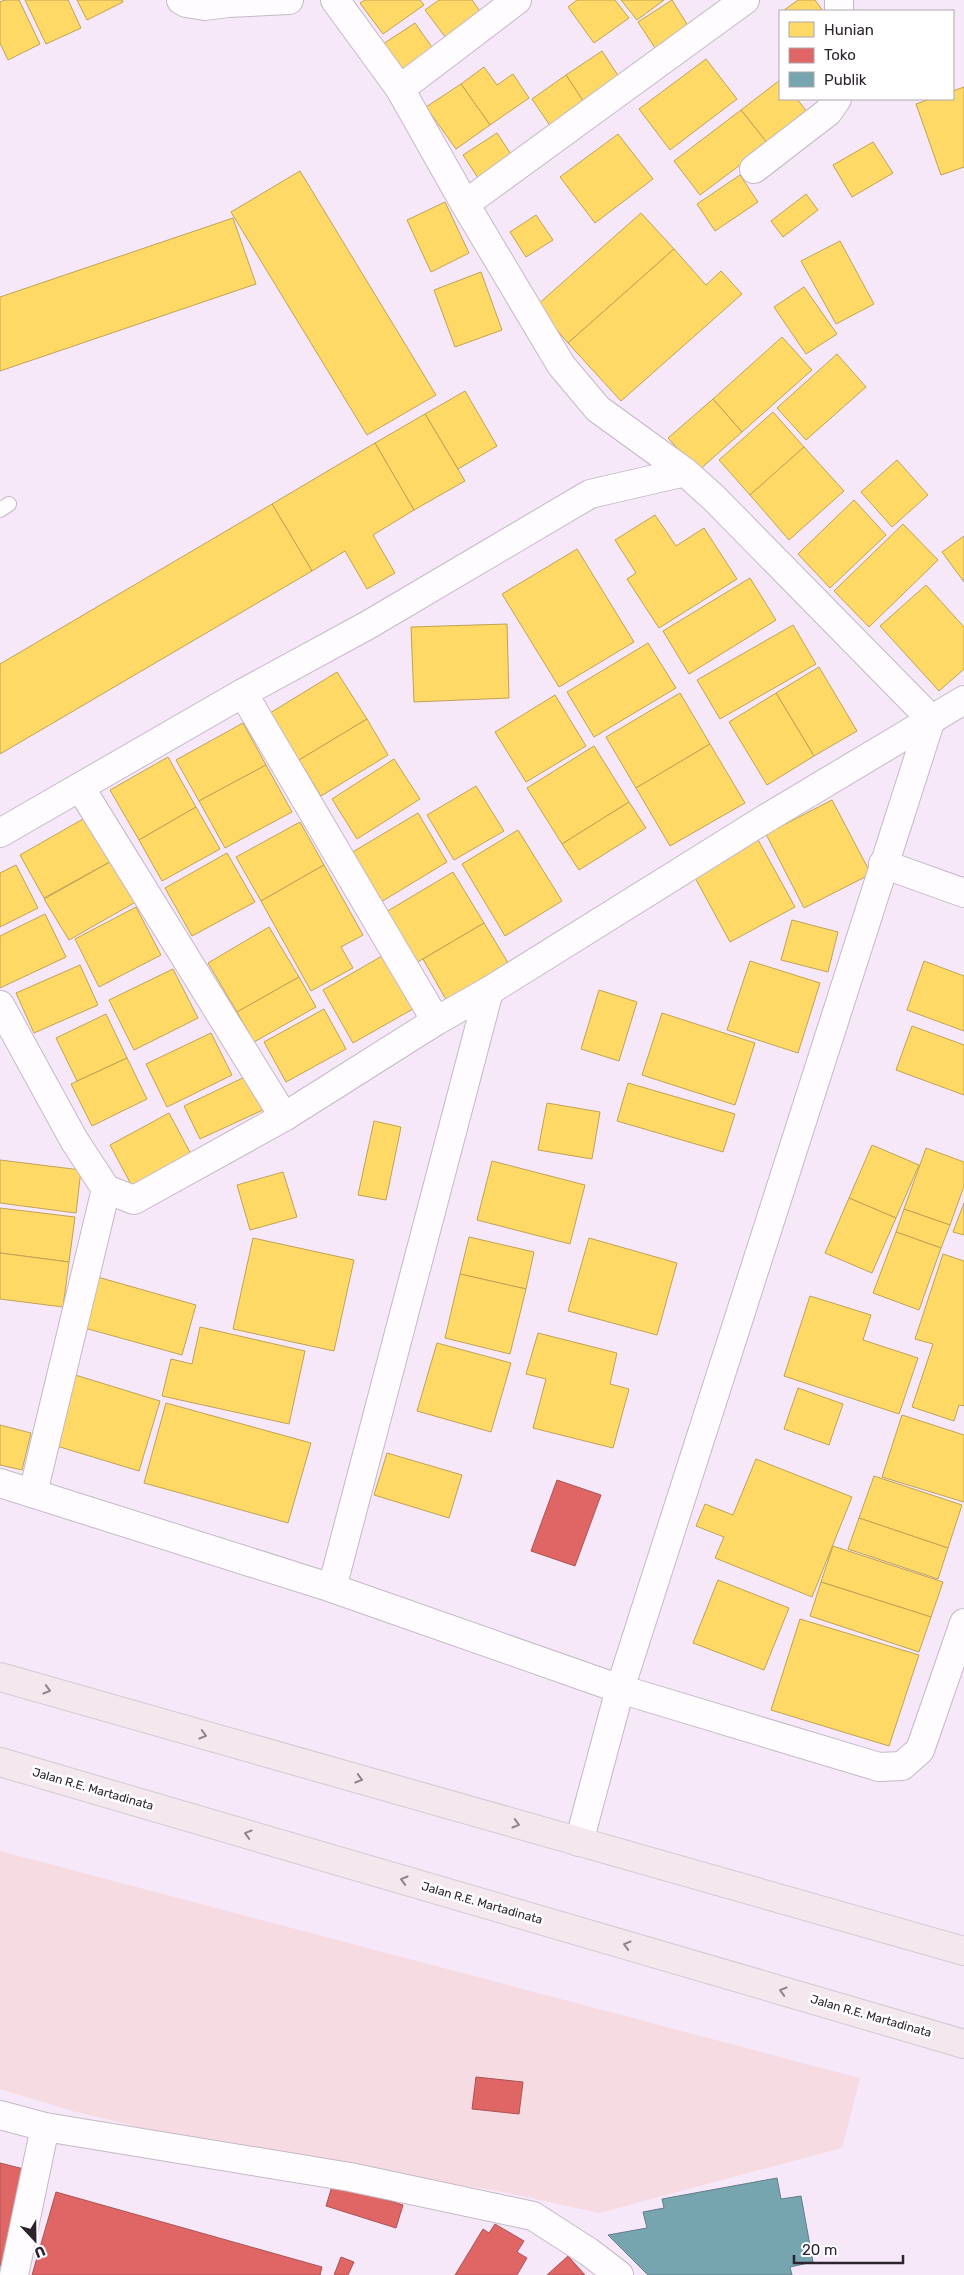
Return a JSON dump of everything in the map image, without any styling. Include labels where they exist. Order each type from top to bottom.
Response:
[{"type":"highway","points":[[0,1676],[964,1951]]},
{"type":"highway","name":"Jalan R.E. Martadinata","points":[[0,1762],[964,2044]]},
{"type":"street","points":[[181,0],[186,3],[205,6],[289,0]]},
{"type":"street","points":[[335,0],[400,89],[465,204],[562,365],[598,409],[685,472],[714,498],[931,719]]},
{"type":"street","points":[[400,89],[517,0]]},
{"type":"street","points":[[465,204],[746,0]]},
{"type":"street","points":[[754,169],[828,112],[836,100]]},
{"type":"street","points":[[0,833],[242,693],[368,625],[590,494],[685,472]]},
{"type":"street","points":[[242,693],[436,1021]]},
{"type":"street","points":[[0,1005],[74,1140],[106,1190],[134,1200],[284,1117],[436,1021],[490,991],[765,819],[964,700]]},
{"type":"street","points":[[579,1842],[620,1689],[931,719]]},
{"type":"street","points":[[80,787],[284,1117]]},
{"type":"street","points":[[883,864],[964,893]]},
{"type":"street","points":[[332,1588],[490,991]]},
{"type":"street","points":[[33,1493],[106,1190]]},
{"type":"street","points":[[0,1483],[332,1588],[620,1689],[879,1767],[902,1766],[920,1750],[964,1623]]},
{"type":"street","points":[[0,2115],[45,2127],[350,2177],[533,2216],[589,2252],[619,2275]]},
{"type":"street","points":[[14,2275],[45,2127]]},
{"type":"shaded area","points":[[0,1851],[860,2078],[842,2148],[599,2213],[503,2192],[205,2143],[72,2111],[0,2089]]},
{"type":"building: Hunian","points":[[19,0],[40,44],[8,60],[0,43],[0,2]]},
{"type":"building: Hunian","points":[[25,0],[68,0],[81,28],[46,44]]},
{"type":"building: Hunian","points":[[77,0],[122,0],[123,2],[87,20]]},
{"type":"building: Hunian","points":[[365,0],[420,0],[424,5],[383,34],[360,3]]},
{"type":"building: Hunian","points":[[439,0],[472,0],[484,17],[449,42],[425,10]]},
{"type":"building: Hunian","points":[[577,0],[615,0],[629,18],[594,43],[568,7]]},
{"type":"building: Hunian","points":[[621,0],[664,0],[637,20]]},
{"type":"building: Hunian","points":[[672,0],[690,29],[657,51],[638,22]]},
{"type":"building: Hunian","points":[[798,0],[815,0],[822,10],[784,10]]},
{"type":"building: Hunian","points":[[415,23],[436,53],[403,75],[383,44]]},
{"type":"building: Hunian","points":[[602,51],[623,83],[587,107],[566,75]]},
{"type":"building: Hunian","points":[[706,59],[737,99],[670,150],[639,109]]},
{"type":"building: Hunian","points":[[484,67],[497,85],[513,74],[529,98],[490,125],[461,84]]},
{"type":"building: Hunian","points":[[566,75],[587,107],[553,130],[532,99]]},
{"type":"building: Hunian","points":[[779,81],[779,100],[798,100],[808,113],[768,144],[741,110]]},
{"type":"building: Hunian","points":[[461,84],[490,125],[456,149],[426,107]]},
{"type":"building: Hunian","points":[[964,87],[964,167],[941,175],[916,104],[927,100],[954,100],[954,91]]},
{"type":"building: Hunian","points":[[741,110],[768,144],[700,195],[674,161]]},
{"type":"building: Hunian","points":[[497,133],[516,162],[482,184],[463,155]]},
{"type":"building: Hunian","points":[[618,134],[653,179],[595,223],[560,177]]},
{"type":"building: Hunian","points":[[873,142],[893,173],[852,197],[833,165]]},
{"type":"building: Hunian","points":[[300,171],[436,395],[367,435],[231,212]]},
{"type":"building: Hunian","points":[[740,175],[758,202],[715,231],[697,204]]},
{"type":"building: Hunian","points":[[806,194],[818,210],[783,237],[771,221]]},
{"type":"building: Hunian","points":[[445,202],[469,253],[431,272],[407,220]]},
{"type":"building: Hunian","points":[[641,213],[674,249],[568,343],[536,306]]},
{"type":"building: Hunian","points":[[536,215],[553,240],[526,257],[510,232]]},
{"type":"building: Hunian","points":[[233,218],[256,284],[0,371],[0,297]]},
{"type":"building: Hunian","points":[[840,241],[874,304],[836,324],[801,261]]},
{"type":"building: Hunian","points":[[674,249],[706,285],[721,271],[742,294],[621,401],[568,343]]},
{"type":"building: Hunian","points":[[481,272],[502,330],[455,347],[434,290]]},
{"type":"building: Hunian","points":[[804,287],[837,334],[806,354],[774,307]]},
{"type":"building: Hunian","points":[[782,337],[812,370],[742,432],[713,399]]},
{"type":"building: Hunian","points":[[837,354],[866,387],[806,440],[777,408]]},
{"type":"building: Hunian","points":[[465,391],[497,446],[458,469],[425,414]]},
{"type":"building: Hunian","points":[[713,399],[742,432],[698,471],[668,438]]},
{"type":"building: Hunian","points":[[773,412],[804,447],[750,495],[719,460]]},
{"type":"building: Hunian","points":[[425,414],[465,481],[414,510],[375,443]]},
{"type":"building: Hunian","points":[[375,443],[414,510],[373,535],[395,573],[367,589],[345,551],[312,571],[272,504]]},
{"type":"building: Hunian","points":[[804,447],[844,491],[789,540],[750,495]]},
{"type":"building: Hunian","points":[[897,460],[928,495],[892,527],[861,492]]},
{"type":"building: Hunian","points":[[854,500],[886,535],[830,588],[798,554]]},
{"type":"building: Hunian","points":[[272,504],[312,571],[0,754],[0,664]]},
{"type":"building: Hunian","points":[[655,515],[676,546],[704,528],[737,579],[659,628],[627,579],[636,573],[615,540]]},
{"type":"building: Hunian","points":[[903,524],[938,560],[869,627],[834,591]]},
{"type":"building: Hunian","points":[[964,536],[964,582],[942,552]]},
{"type":"building: Hunian","points":[[577,549],[634,642],[559,687],[502,594]]},
{"type":"building: Hunian","points":[[750,578],[776,620],[689,674],[663,631]]},
{"type":"building: Hunian","points":[[926,585],[964,627],[964,669],[939,691],[880,626]]},
{"type":"building: Hunian","points":[[507,624],[509,698],[414,702],[411,627]]},
{"type":"building: Hunian","points":[[793,625],[816,664],[720,719],[697,680]]},
{"type":"building: Hunian","points":[[648,643],[676,688],[594,737],[567,692]]},
{"type":"building: Hunian","points":[[819,667],[857,731],[814,756],[776,693]]},
{"type":"building: Hunian","points":[[337,672],[367,719],[299,760],[270,713]]},
{"type":"building: Hunian","points":[[680,693],[710,744],[636,788],[606,737]]},
{"type":"building: Hunian","points":[[776,693],[814,756],[767,785],[729,722]]},
{"type":"building: Hunian","points":[[555,695],[586,746],[526,782],[495,732]]},
{"type":"building: Hunian","points":[[367,719],[388,755],[321,796],[299,760]]},
{"type":"building: Hunian","points":[[243,723],[266,765],[199,801],[176,760]]},
{"type":"building: Hunian","points":[[710,744],[745,803],[670,846],[636,788]]},
{"type":"building: Hunian","points":[[594,746],[629,802],[562,844],[527,788]]},
{"type":"building: Hunian","points":[[168,757],[196,807],[139,840],[110,790]]},
{"type":"building: Hunian","points":[[394,759],[420,799],[357,839],[332,799]]},
{"type":"building: Hunian","points":[[266,765],[292,812],[225,848],[199,801]]},
{"type":"building: Hunian","points":[[476,786],[504,831],[454,860],[427,815]]},
{"type":"building: Hunian","points":[[832,800],[871,874],[804,908],[766,834]]},
{"type":"building: Hunian","points":[[629,802],[646,828],[579,870],[562,844]]},
{"type":"building: Hunian","points":[[196,807],[220,849],[162,881],[139,840]]},
{"type":"building: Hunian","points":[[418,813],[447,862],[376,905],[346,856]]},
{"type":"building: Hunian","points":[[90,815],[115,859],[44,898],[20,855]]},
{"type":"building: Hunian","points":[[300,822],[324,865],[261,901],[236,857]]},
{"type":"building: Hunian","points":[[518,830],[562,901],[505,936],[462,864]]},
{"type":"building: Hunian","points":[[757,838],[795,907],[730,942],[693,874]]},
{"type":"building: Hunian","points":[[227,853],[255,902],[192,936],[165,888]]},
{"type":"building: Hunian","points":[[117,858],[141,899],[69,940],[44,899]]},
{"type":"building: Hunian","points":[[16,865],[38,908],[0,927],[0,873]]},
{"type":"building: Hunian","points":[[324,865],[363,935],[341,947],[353,968],[311,991],[261,901]]},
{"type":"building: Hunian","points":[[453,872],[484,923],[416,963],[386,912]]},
{"type":"building: Hunian","points":[[136,907],[161,955],[99,987],[75,939]]},
{"type":"building: Hunian","points":[[45,914],[66,957],[0,988],[0,936]]},
{"type":"building: Hunian","points":[[792,920],[838,932],[828,972],[781,960]]},
{"type":"building: Hunian","points":[[484,923],[510,966],[448,1003],[423,959]]},
{"type":"building: Hunian","points":[[269,927],[299,977],[237,1012],[208,963]]},
{"type":"building: Hunian","points":[[382,956],[413,1009],[353,1043],[323,990]]},
{"type":"building: Hunian","points":[[750,961],[820,983],[798,1053],[727,1030]]},
{"type":"building: Hunian","points":[[924,961],[964,976],[964,1031],[907,1010]]},
{"type":"building: Hunian","points":[[80,965],[98,1005],[34,1033],[16,993]]},
{"type":"building: Hunian","points":[[173,969],[198,1018],[134,1050],[109,1000]]},
{"type":"building: Hunian","points":[[299,977],[316,1007],[254,1042],[237,1012]]},
{"type":"building: Hunian","points":[[599,990],[637,1002],[619,1061],[581,1049]]},
{"type":"building: Hunian","points":[[324,1009],[346,1049],[286,1082],[264,1042]]},
{"type":"building: Hunian","points":[[662,1013],[755,1043],[735,1105],[642,1075]]},
{"type":"building: Hunian","points":[[106,1014],[127,1058],[77,1081],[56,1038]]},
{"type":"building: Hunian","points":[[912,1026],[964,1045],[964,1095],[896,1070]]},
{"type":"building: Hunian","points":[[211,1033],[232,1075],[167,1107],[146,1064]]},
{"type":"building: Hunian","points":[[127,1058],[147,1099],[92,1126],[71,1084]]},
{"type":"building: Hunian","points":[[249,1075],[265,1109],[200,1139],[184,1106]]},
{"type":"building: Hunian","points":[[628,1083],[735,1114],[723,1152],[617,1121]]},
{"type":"building: Hunian","points":[[547,1103],[600,1112],[592,1159],[538,1150]]},
{"type":"building: Hunian","points":[[169,1113],[193,1158],[134,1190],[110,1145]]},
{"type":"building: Hunian","points":[[374,1121],[401,1127],[386,1200],[358,1195]]},
{"type":"building: Hunian","points":[[872,1145],[919,1165],[896,1218],[849,1198]]},
{"type":"building: Hunian","points":[[926,1148],[964,1162],[964,1186],[950,1225],[904,1209]]},
{"type":"building: Hunian","points":[[0,1160],[81,1170],[76,1213],[0,1203]]},
{"type":"building: Hunian","points":[[492,1161],[585,1185],[570,1244],[477,1220]]},
{"type":"building: Hunian","points":[[283,1172],[297,1217],[250,1230],[237,1185]]},
{"type":"building: Hunian","points":[[849,1198],[896,1218],[872,1273],[825,1253]]},
{"type":"building: Hunian","points":[[964,1203],[964,1235],[953,1232]]},
{"type":"building: Hunian","points":[[0,1208],[75,1217],[69,1262],[0,1253]]},
{"type":"building: Hunian","points":[[904,1209],[950,1225],[941,1248],[896,1232]]},
{"type":"building: Hunian","points":[[896,1232],[941,1248],[919,1310],[873,1293]]},
{"type":"building: Hunian","points":[[469,1237],[534,1252],[526,1289],[460,1274]]},
{"type":"building: Hunian","points":[[253,1238],[354,1260],[334,1351],[233,1329]]},
{"type":"building: Hunian","points":[[589,1238],[677,1263],[657,1335],[568,1311]]},
{"type":"building: Hunian","points":[[0,1253],[69,1262],[63,1307],[0,1299]]},
{"type":"building: Hunian","points":[[943,1254],[964,1261],[964,1406],[959,1405],[954,1421],[912,1407],[933,1344],[915,1339]]},
{"type":"building: Hunian","points":[[460,1274],[526,1289],[510,1354],[445,1338]]},
{"type":"building: Hunian","points":[[94,1276],[196,1305],[182,1355],[81,1327]]},
{"type":"building: Hunian","points":[[810,1296],[871,1315],[863,1340],[918,1358],[899,1414],[784,1376]]},
{"type":"building: Hunian","points":[[200,1327],[305,1351],[289,1424],[162,1396],[171,1359],[192,1364]]},
{"type":"building: Hunian","points":[[538,1333],[617,1353],[610,1384],[629,1389],[613,1448],[533,1428],[546,1379],[526,1374]]},
{"type":"building: Hunian","points":[[437,1343],[511,1363],[491,1432],[417,1411]]},
{"type":"building: Hunian","points":[[72,1374],[160,1401],[139,1471],[50,1444]]},
{"type":"building: Hunian","points":[[798,1388],[843,1404],[829,1445],[784,1429]]},
{"type":"building: Hunian","points":[[166,1403],[311,1443],[288,1523],[144,1483]]},
{"type":"building: Hunian","points":[[902,1415],[964,1435],[964,1502],[882,1477]]},
{"type":"building: Hunian","points":[[0,1425],[31,1433],[22,1470],[0,1465]]},
{"type":"building: Hunian","points":[[387,1453],[462,1475],[449,1518],[374,1495]]},
{"type":"building: Hunian","points":[[756,1459],[852,1497],[812,1597],[715,1558],[724,1537],[696,1526],[705,1504],[733,1515]]},
{"type":"building: Hunian","points":[[874,1476],[962,1505],[948,1548],[859,1518]]},
{"type":"building: Hunian","points":[[859,1518],[948,1548],[938,1579],[848,1549]]},
{"type":"building: Hunian","points":[[833,1546],[943,1582],[931,1617],[821,1582]]},
{"type":"building: Hunian","points":[[718,1580],[789,1608],[764,1670],[693,1643]]},
{"type":"building: Hunian","points":[[821,1582],[931,1617],[919,1652],[810,1616]]},
{"type":"building: Hunian","points":[[800,1619],[919,1655],[889,1746],[771,1710]]},
{"type":"building: Toko","points":[[557,1480],[601,1495],[575,1566],[531,1551]]},
{"type":"building: Toko","points":[[476,2077],[523,2082],[519,2114],[472,2109]]},
{"type":"building: Toko","points":[[0,2163],[28,2170],[2,2266],[0,2266]]},
{"type":"building: Toko","points":[[333,2183],[403,2205],[396,2228],[326,2206]]},
{"type":"building: Toko","points":[[56,2192],[322,2267],[320,2275],[32,2275]]},
{"type":"building: Toko","points":[[495,2224],[524,2241],[517,2252],[527,2258],[517,2275],[455,2275],[483,2229],[489,2233]]},
{"type":"building: Toko","points":[[568,2256],[585,2275],[547,2275]]},
{"type":"building: Toko","points":[[341,2257],[354,2262],[348,2275],[334,2275]]},
{"type":"building: Publik","points":[[777,2178],[781,2199],[801,2196],[813,2262],[790,2267],[792,2275],[648,2275],[608,2235],[647,2228],[643,2212],[664,2208],[662,2199]]}]
